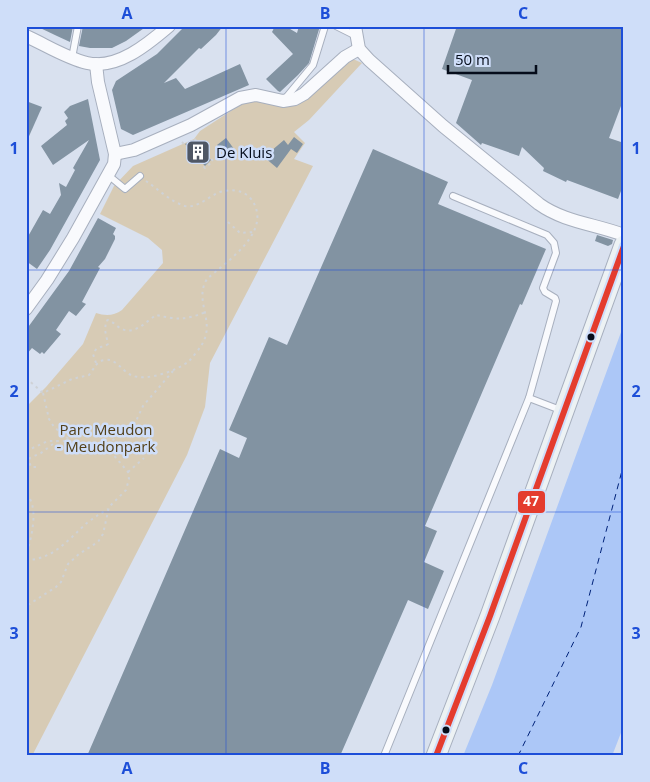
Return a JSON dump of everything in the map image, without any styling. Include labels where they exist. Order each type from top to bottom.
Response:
[{"type":"main road","points":[[436,756],[487,624],[624,245]]},
{"type":"street","points":[[26,36],[72,58],[96,64],[131,54],[148,44],[170,26]]},
{"type":"street","points":[[115,154],[134,150],[191,125],[240,98],[256,95],[283,101],[295,99],[304,94],[345,57],[356,37]]},
{"type":"street","points":[[356,37],[369,60],[442,126],[549,211],[624,235]]},
{"type":"street","points":[[26,309],[74,238],[114,164],[115,154],[98,82],[96,64]]},
{"type":"lane","points":[[72,58],[78,26]]},
{"type":"lane","points":[[283,101],[313,66],[325,26]]},
{"type":"lane","points":[[336,26],[356,37]]},
{"type":"lane","points":[[108,175],[125,189],[140,176]]},
{"type":"lane","points":[[384,756],[529,398],[556,301],[543,288],[556,253],[554,243],[548,235],[453,196]]},
{"type":"lane","points":[[529,398],[563,411]]},
{"type":"path","points":[[182,142],[205,168],[213,161],[193,137]]},
{"type":"path","points":[[43,393],[72,380],[89,375],[96,363],[105,360],[113,361],[128,373],[138,377],[153,376],[174,370],[189,361],[202,344],[207,328],[206,312],[202,298],[203,285],[247,242],[254,232],[258,221],[254,205],[247,195],[241,192],[235,190],[224,191],[197,204],[185,206],[169,198],[140,176]]},
{"type":"path","points":[[228,222],[240,232],[254,232]]},
{"type":"path","points":[[96,363],[94,357],[95,350],[108,344],[105,330],[106,321],[111,321],[123,330],[128,330],[139,328],[156,315],[176,320],[188,319],[206,312]]},
{"type":"path","points":[[26,560],[39,559],[55,551],[108,509],[126,490],[129,484],[128,472],[111,452],[111,444],[114,438],[136,421],[143,406],[174,370]]},
{"type":"path","points":[[26,378],[43,393],[51,423],[71,441],[82,450],[111,452]]},
{"type":"path","points":[[36,467],[31,467],[29,459],[57,441]]},
{"type":"path","points":[[26,451],[42,443],[71,441]]},
{"type":"path","points":[[128,472],[144,458]]},
{"type":"path","points":[[26,494],[31,500],[34,516],[32,539],[26,555]]},
{"type":"path","points":[[26,608],[56,587],[61,582],[64,570],[73,559],[98,542],[104,534],[108,509]]},
{"type":"green space","name":"Parc Meudon - Meudonpark","points":[[353,59],[362,63],[309,120],[294,132],[305,143],[294,159],[313,166],[210,363],[205,407],[187,455],[32,756],[26,756],[26,407],[83,344],[96,313],[109,315],[122,310],[163,263],[162,250],[148,238],[100,214],[114,186],[133,166],[194,139],[200,131],[251,100],[279,104],[341,63]]},
{"type":"water","points":[[624,324],[624,725],[612,756],[463,756],[492,685]]},
{"type":"building","points":[[36,26],[73,26],[70,42],[57,36]]},
{"type":"building","points":[[83,26],[147,26],[126,41],[112,48],[90,48],[79,46]]},
{"type":"building","points":[[185,26],[223,26],[216,35],[201,49],[199,48],[164,83],[176,78],[185,89],[240,64],[249,85],[133,135],[121,129],[112,90],[116,81],[157,54]]},
{"type":"building","points":[[275,26],[285,26],[297,33],[299,26],[320,26],[309,63],[280,92],[266,79],[293,54],[272,32]]},
{"type":"building","points":[[457,26],[624,26],[624,98],[609,138],[624,143],[624,183],[618,199],[567,180],[566,182],[543,171],[544,168],[522,147],[519,156],[482,143],[481,145],[456,123],[472,80],[442,69]]},
{"type":"building","points":[[88,99],[100,160],[50,250],[37,269],[26,261],[26,240],[43,210],[50,214],[61,195],[59,183],[66,187],[75,170],[73,168],[89,140],[53,165],[41,146],[67,125],[65,121],[68,118],[64,112],[70,106]]},
{"type":"building","points":[[26,101],[42,107],[26,143]]},
{"type":"building","points":[[294,137],[303,144],[297,153],[291,149],[277,168],[264,157],[284,140],[288,145]]},
{"type":"building","points":[[226,138],[234,149],[224,155],[217,145]]},
{"type":"building","name":"De Kluis","points":[[194,140],[211,160],[205,166],[185,144]]},
{"type":"building","points":[[373,149],[448,182],[438,204],[546,249],[522,305],[520,304],[425,526],[437,531],[424,562],[444,571],[428,609],[408,600],[340,756],[87,756],[220,449],[239,458],[247,438],[229,430],[269,337],[287,345]]},
{"type":"building","points":[[98,218],[116,228],[113,234],[115,239],[105,259],[98,267],[100,268],[82,302],[86,304],[76,316],[69,311],[56,330],[61,334],[44,354],[42,352],[40,354],[32,348],[26,355],[26,330],[69,271]]},
{"type":"building","points":[[597,235],[613,240],[612,244],[608,246],[595,241]]},
{"type":"ferry route","points":[[518,756],[581,627],[624,463]]},
{"type":"transit line","name":"47","points":[[436,756],[490,616],[624,246]]},
{"type":"place","name":"De Kluis","points":[[198,152]]}]
